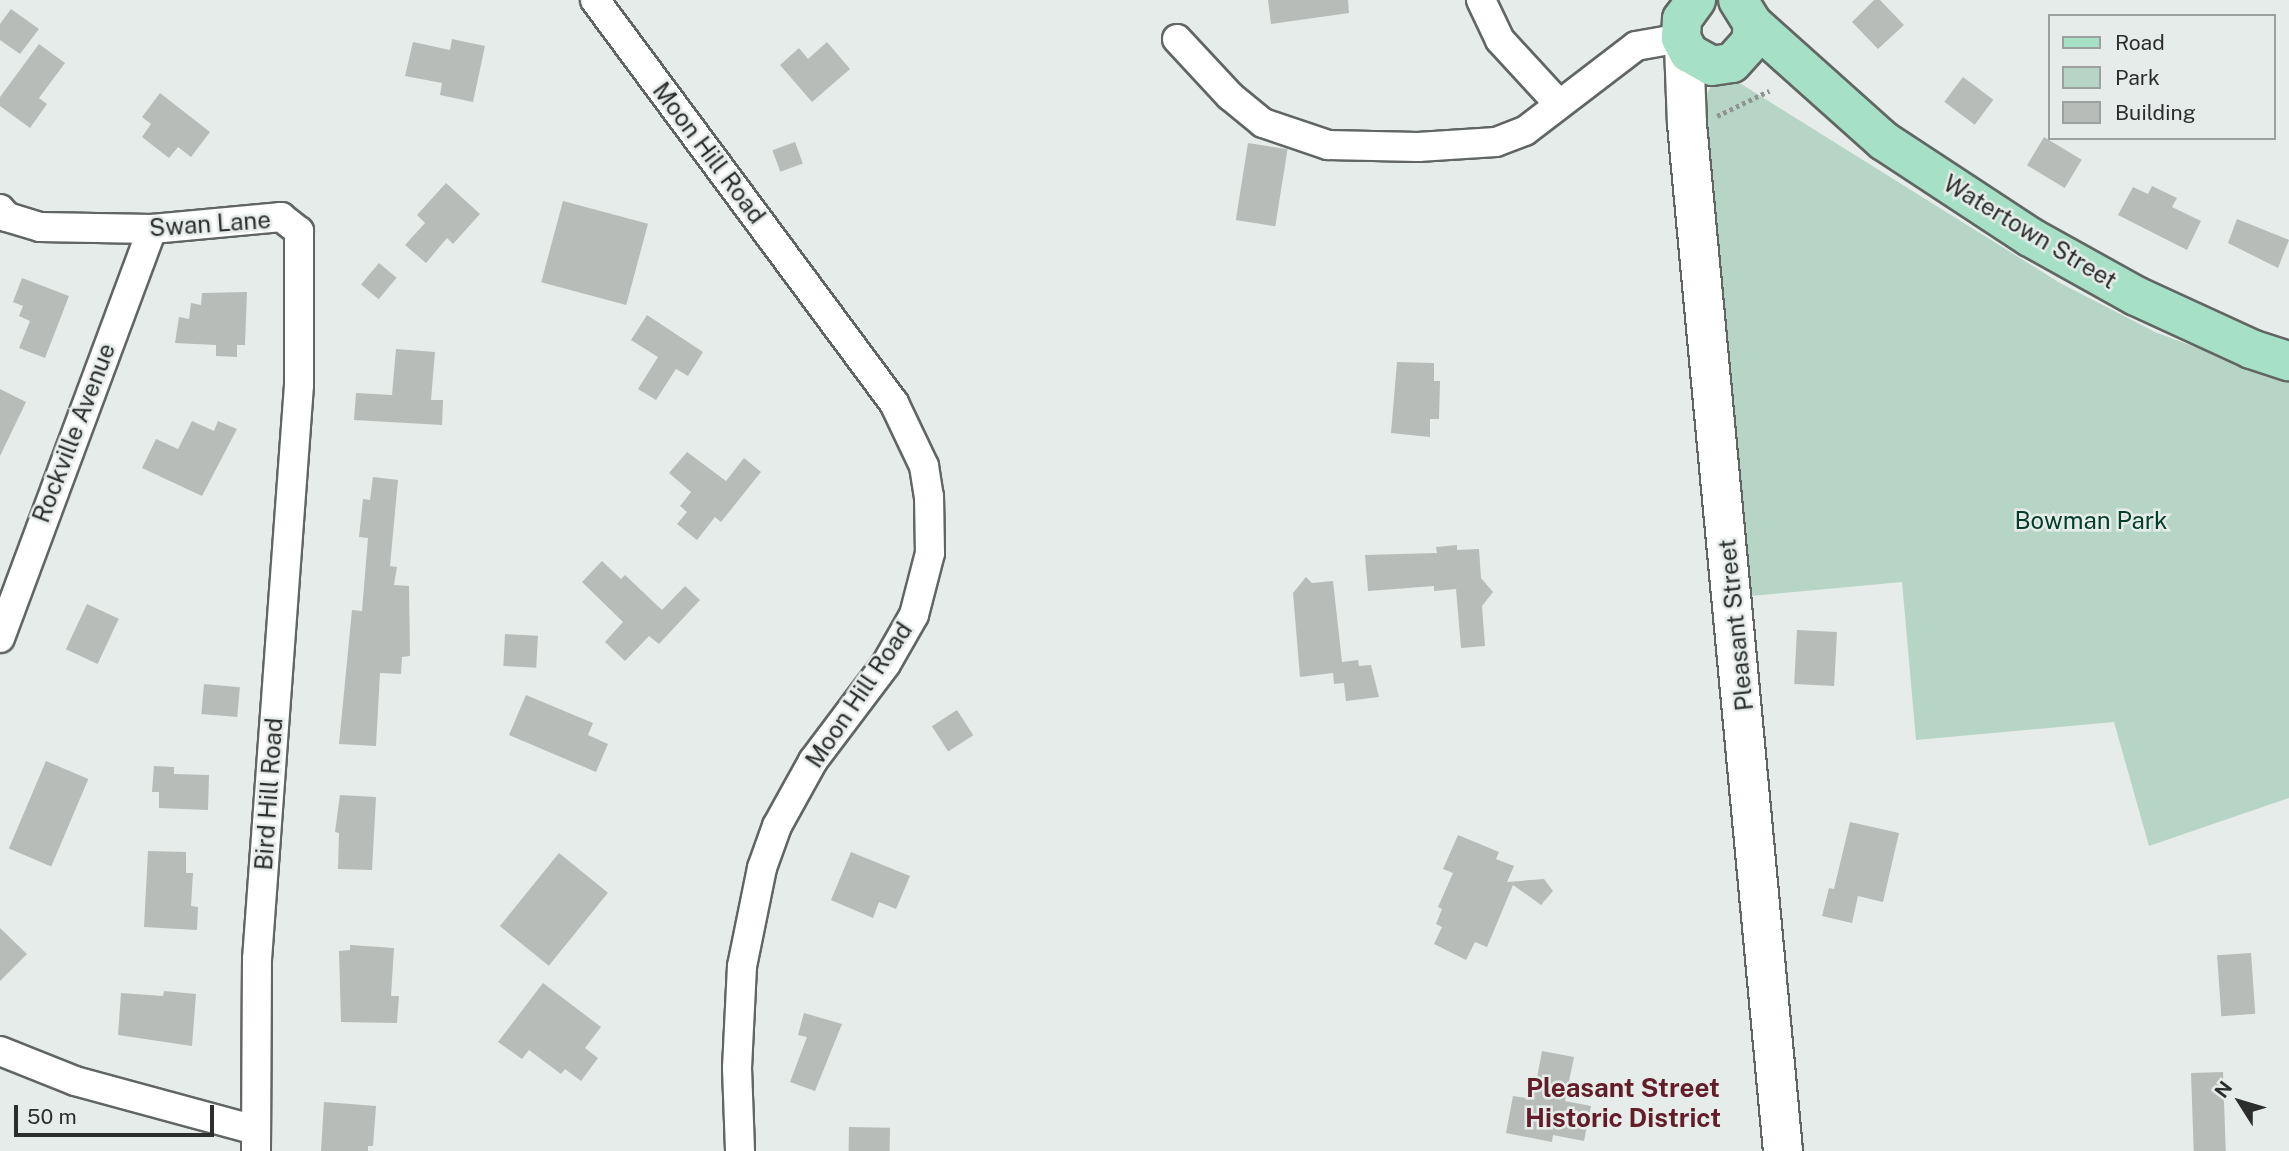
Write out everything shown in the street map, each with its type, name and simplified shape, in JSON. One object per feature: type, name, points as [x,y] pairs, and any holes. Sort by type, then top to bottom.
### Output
[{"type":"main road","points":[[1689,26],[1722,66],[1744,27]]},
{"type":"main road","name":"Watertown Street","points":[[1744,27],[1782,78],[2030,237],[2136,296],[2250,349],[2289,361]]},
{"type":"street","name":"Moon Hill Road","points":[[595,0],[894,403],[924,466],[929,496],[930,553],[914,615],[886,664],[813,761],[777,827],[762,868],[742,966],[737,1068],[740,1151]]},
{"type":"street","points":[[1481,0],[1500,40],[1557,102]]},
{"type":"street","points":[[1177,39],[1230,96],[1263,123],[1328,145],[1418,147],[1496,142],[1525,131],[1557,102],[1636,46],[1689,26]]},
{"type":"street","name":"Pleasant Street","points":[[1689,26],[1700,109],[1783,1151]]},
{"type":"street","name":"Swan Lane","points":[[0,209],[7,217],[40,227],[152,229],[281,218],[299,231],[297,438]]},
{"type":"street","name":"Rockville Avenue","points":[[0,638],[152,229]]},
{"type":"street","name":"Bird Hill Road","points":[[255,1141],[257,959],[297,438]]},
{"type":"street","points":[[0,1051],[75,1081],[255,1141]]},
{"type":"path","points":[[1700,109],[1782,78]]},
{"type":"green space","name":"Bowman Park","points":[[1730,77],[2060,283],[2155,332],[2289,382],[2289,798],[2149,846],[2114,722],[1916,740],[1902,582],[1751,596],[1705,98],[1713,82]]},
{"type":"building","points":[[1268,0],[1348,0],[1349,13],[1271,24]]},
{"type":"building","points":[[1874,0],[1880,0],[1904,25],[1878,49],[1852,22]]},
{"type":"building","points":[[11,9],[39,29],[20,54],[0,40],[0,24]]},
{"type":"building","points":[[452,39],[485,46],[473,102],[440,95],[442,83],[405,76],[413,42],[450,50]]},
{"type":"building","points":[[827,42],[850,69],[812,102],[780,65],[799,48],[808,59]]},
{"type":"building","points":[[39,44],[65,63],[39,98],[47,104],[30,128],[0,106],[0,97]]},
{"type":"building","points":[[1963,77],[1993,100],[1975,125],[1944,102]]},
{"type":"building","points":[[160,93],[210,132],[191,157],[178,147],[169,158],[142,137],[151,124],[142,117]]},
{"type":"building","points":[[2044,137],[2082,160],[2065,188],[2027,165]]},
{"type":"building","points":[[795,142],[803,164],[780,172],[772,150]]},
{"type":"building","points":[[1248,143],[1288,149],[1275,226],[1236,220]]},
{"type":"building","points":[[446,183],[480,214],[453,244],[447,238],[426,263],[405,245],[425,223],[417,215]]},
{"type":"building","points":[[2152,186],[2177,198],[2172,207],[2201,221],[2187,250],[2118,215],[2133,187],[2148,194]]},
{"type":"building","points":[[563,201],[648,224],[626,305],[541,282]]},
{"type":"building","points":[[2237,219],[2289,240],[2278,268],[2228,243]]},
{"type":"building","points":[[379,263],[397,278],[379,299],[361,284]]},
{"type":"building","points":[[22,278],[69,296],[45,358],[19,348],[30,321],[19,316],[23,306],[13,302]]},
{"type":"building","points":[[247,292],[245,345],[237,345],[237,357],[216,356],[216,345],[175,343],[179,317],[189,319],[191,303],[201,305],[202,293]]},
{"type":"building","points":[[647,315],[703,352],[688,376],[676,369],[656,400],[638,389],[658,357],[631,340]]},
{"type":"building","points":[[396,349],[435,352],[431,400],[443,400],[442,425],[354,420],[356,393],[392,395]]},
{"type":"building","points":[[1397,362],[1434,363],[1434,381],[1440,381],[1439,419],[1430,419],[1430,437],[1391,433]]},
{"type":"building","points":[[0,389],[26,402],[0,456]]},
{"type":"building","points":[[192,421],[214,431],[218,421],[237,429],[202,496],[142,468],[156,439],[178,449]]},
{"type":"building","points":[[687,452],[726,481],[744,458],[761,472],[721,522],[715,517],[697,540],[677,524],[687,512],[680,506],[691,492],[669,473]]},
{"type":"building","points":[[373,477],[398,480],[390,566],[397,567],[394,585],[409,586],[410,656],[402,657],[401,674],[380,673],[376,746],[339,744],[352,610],[362,611],[368,538],[359,537],[363,499],[370,500]]},
{"type":"building","points":[[1457,545],[1457,550],[1479,549],[1481,578],[1493,592],[1482,606],[1485,646],[1461,648],[1456,589],[1434,591],[1434,586],[1368,591],[1365,555],[1437,553],[1436,547]]},
{"type":"building","points":[[602,561],[621,579],[625,575],[662,610],[685,586],[700,600],[659,644],[649,636],[625,661],[605,642],[623,622],[582,582]]},
{"type":"building","points":[[1306,577],[1312,583],[1333,581],[1342,662],[1358,660],[1359,666],[1371,665],[1379,697],[1346,701],[1344,683],[1334,684],[1333,673],[1300,677],[1293,593]]},
{"type":"building","points":[[87,604],[119,619],[98,664],[66,649]]},
{"type":"building","points":[[1797,630],[1837,632],[1834,686],[1794,684]]},
{"type":"building","points":[[505,634],[538,636],[536,668],[503,666]]},
{"type":"building","points":[[204,684],[240,687],[237,717],[201,714]]},
{"type":"building","points":[[526,695],[593,723],[588,735],[608,744],[596,772],[509,735]]},
{"type":"building","points":[[957,710],[973,735],[948,751],[932,726]]},
{"type":"building","points":[[46,761],[88,779],[51,866],[9,848]]},
{"type":"building","points":[[154,766],[174,767],[174,774],[209,775],[208,810],[159,808],[159,792],[152,792]]},
{"type":"building","points":[[340,795],[376,797],[372,870],[338,869],[339,833],[335,832]]},
{"type":"building","points":[[1850,822],[1899,833],[1883,902],[1858,896],[1852,923],[1822,916],[1829,888],[1834,889]]},
{"type":"building","points":[[1458,835],[1499,852],[1496,859],[1514,866],[1507,882],[1544,879],[1553,891],[1541,905],[1513,885],[1487,947],[1475,942],[1466,960],[1434,944],[1442,927],[1436,924],[1442,909],[1438,907],[1453,873],[1443,869]]},
{"type":"building","points":[[148,851],[186,852],[186,873],[193,873],[191,906],[198,907],[197,930],[144,927]]},
{"type":"building","points":[[851,852],[910,876],[896,909],[879,902],[873,918],[831,900]]},
{"type":"building","points":[[559,853],[608,893],[549,966],[500,926]]},
{"type":"building","points":[[0,928],[27,954],[0,981]]},
{"type":"building","points":[[350,945],[394,948],[391,996],[399,996],[397,1023],[341,1022],[339,951],[350,950]]},
{"type":"building","points":[[2251,953],[2255,1014],[2221,1016],[2217,955]]},
{"type":"building","points":[[543,983],[601,1027],[585,1048],[598,1058],[581,1081],[565,1069],[561,1074],[529,1050],[522,1059],[498,1042]]},
{"type":"building","points":[[164,991],[196,994],[192,1046],[118,1035],[121,993],[163,996]]},
{"type":"building","points":[[804,1013],[842,1024],[815,1091],[790,1082],[807,1037],[798,1035]]},
{"type":"building","points":[[1542,1051],[1574,1057],[1565,1101],[1591,1106],[1584,1141],[1553,1135],[1552,1142],[1506,1133],[1513,1096],[1533,1099]]},
{"type":"building","points":[[2223,1072],[2226,1151],[2194,1151],[2191,1073]]},
{"type":"building","points":[[324,1102],[376,1106],[373,1146],[368,1146],[368,1151],[321,1151]]},
{"type":"building","points":[[849,1127],[890,1128],[890,1151],[849,1151]]},
{"type":"district","name":"Pleasant Street Historic District","points":[[1623,1103]]}]
